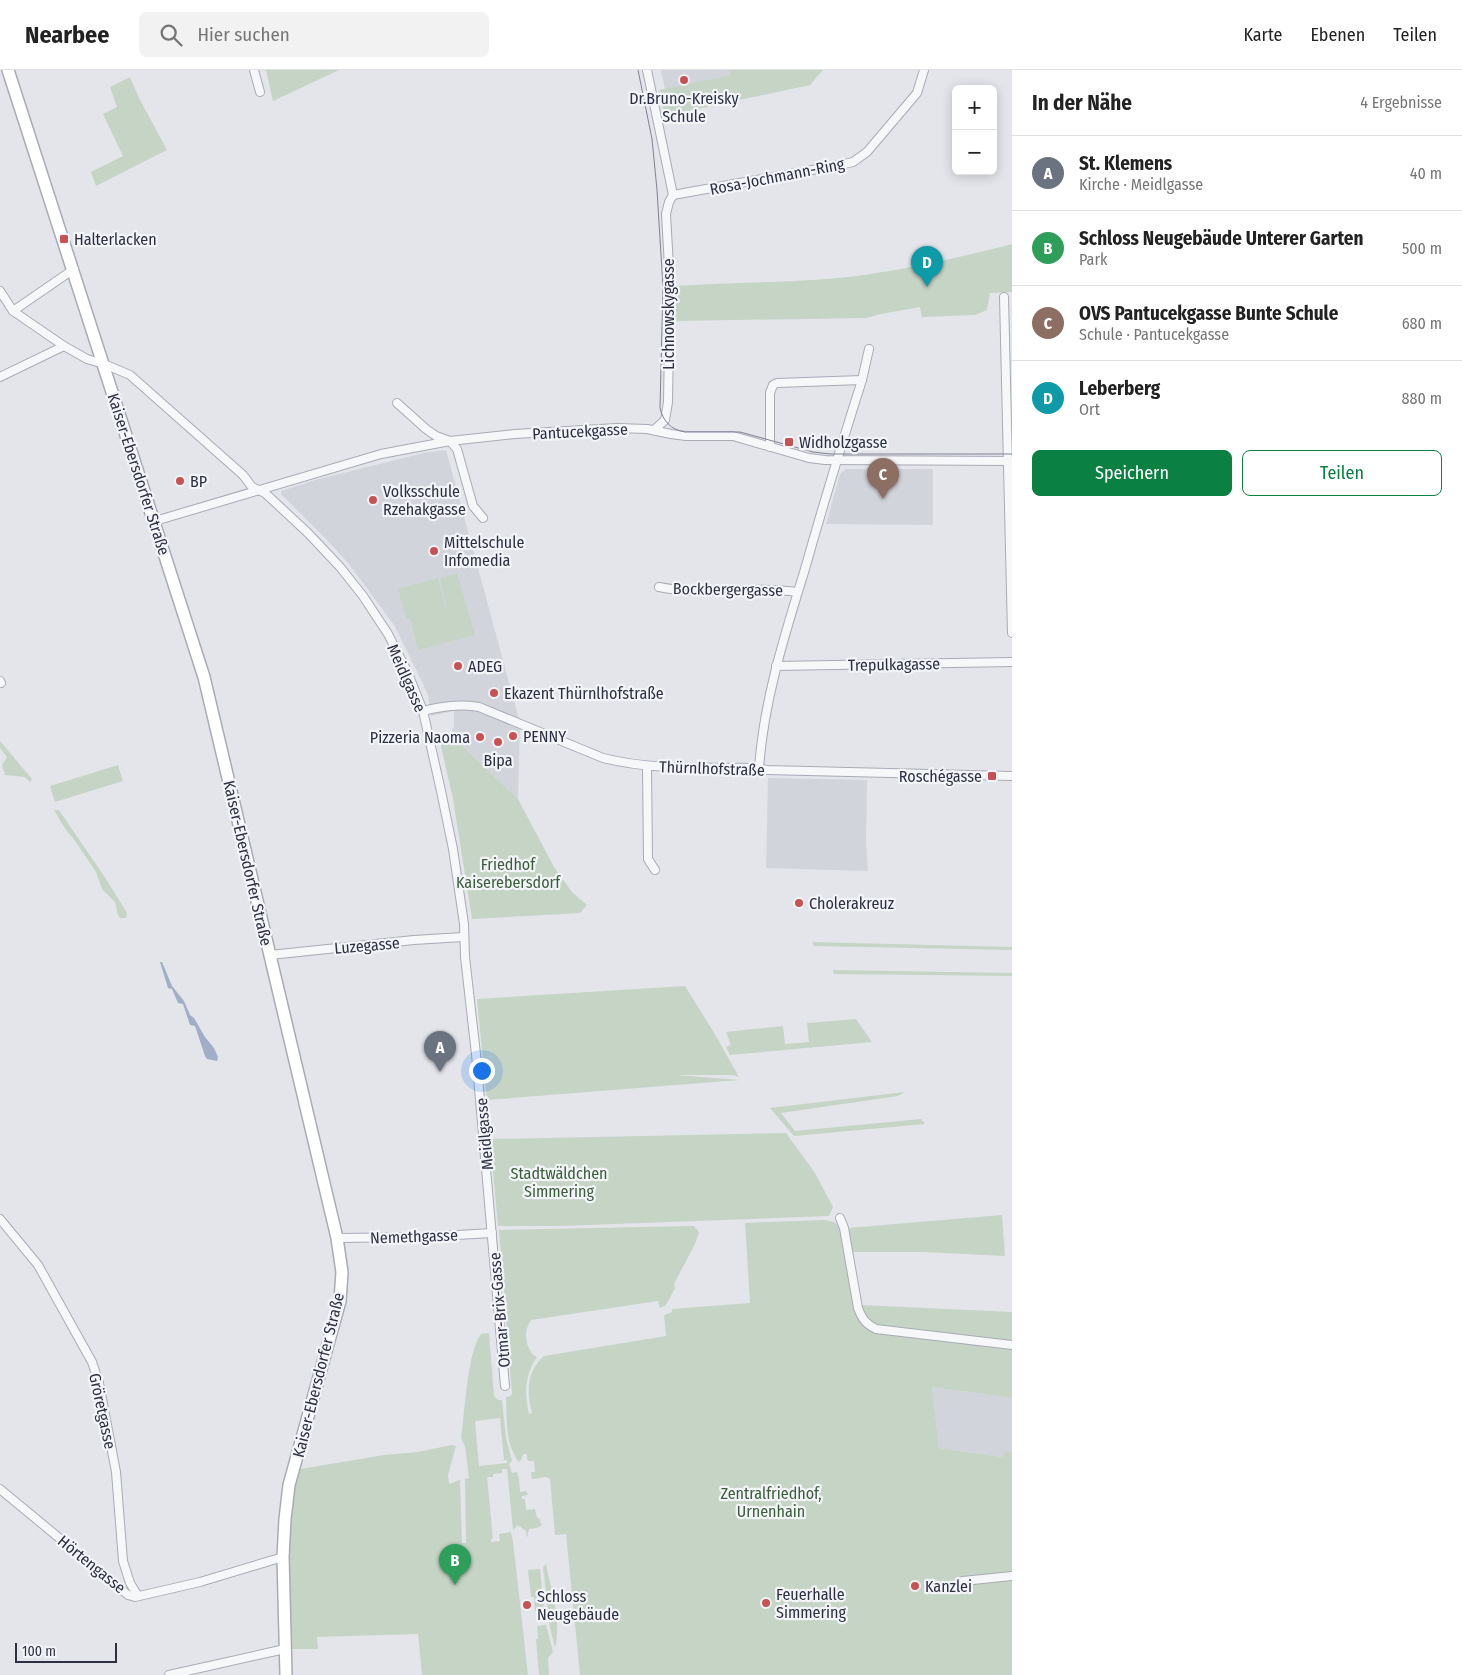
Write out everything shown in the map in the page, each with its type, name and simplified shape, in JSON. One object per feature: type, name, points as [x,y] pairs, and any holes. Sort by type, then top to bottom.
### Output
[{"type":"main road","name":"Kaiser-Ebersdorfer Straße","points":[[8,70],[74,269],[204,677],[337,1238],[342,1272],[340,1302],[289,1485],[283,1557],[286,1675]]},
{"type":"street","points":[[254,70],[260,92]]},
{"type":"street","points":[[647,70],[673,195]]},
{"type":"street","name":"Rosa-Jochmann-Ring","points":[[673,195],[853,162],[866,152],[917,93],[924,70]]},
{"type":"street","name":"Lichnowskygasse","points":[[654,430],[665,420],[668,402],[670,284],[666,214],[673,195]]},
{"type":"street","points":[[0,291],[12,311],[74,269]]},
{"type":"street","points":[[1004,297],[1010,461],[1012,633]]},
{"type":"street","name":"Meidlgasse","points":[[12,311],[87,359],[130,375],[236,469],[258,491],[265,493],[308,533],[340,567],[363,596],[388,634],[407,671],[423,711],[453,849],[464,924],[492,1233]]},
{"type":"street","points":[[0,377],[64,346]]},
{"type":"street","points":[[759,768],[767,703],[776,666],[796,592],[862,380],[869,349]]},
{"type":"street","points":[[770,447],[770,393],[772,386],[777,383],[862,380]]},
{"type":"street","points":[[397,403],[426,429],[450,442],[457,449],[473,506],[483,518]]},
{"type":"street","name":"Pantucekgasse","points":[[155,520],[258,491],[339,465],[414,447],[592,429],[654,430],[679,435],[733,436],[816,460],[1010,461]]},
{"type":"street","name":"Bockbergergasse","points":[[659,587],[677,590],[777,589],[796,592]]},
{"type":"street","name":"Trepulkagasse","points":[[776,666],[1012,662]]},
{"type":"street","name":"Thürnlhofstraße","points":[[423,711],[462,704],[480,707],[604,758],[647,766],[1012,776]]},
{"type":"street","points":[[647,766],[648,859],[655,870]]},
{"type":"street","name":"Luzegasse","points":[[270,955],[414,940],[464,938]]},
{"type":"street","points":[[840,1218],[844,1228],[858,1308],[862,1318],[868,1325],[876,1329],[1012,1345]]},
{"type":"street","name":"Gröretgasse","points":[[0,1219],[38,1264],[92,1362],[99,1383],[116,1472],[124,1561],[130,1583],[138,1596]]},
{"type":"street","name":"Nemethgasse","points":[[337,1238],[422,1237],[492,1233]]},
{"type":"street","name":"Otmar-Brix-Gasse","points":[[492,1233],[506,1386]]},
{"type":"street","name":"Hörtengasse","points":[[0,1488],[128,1594],[138,1596],[200,1582],[283,1557]]},
{"type":"street","points":[[963,1581],[1012,1576]]},
{"type":"street","points":[[169,1675],[285,1650]]},
{"type":"shaded area","name":"Dr.Bruno-Kreisky Schule","points":[[661,70],[731,70],[732,75],[665,89]]},
{"type":"shaded area","points":[[446,450],[520,723],[518,799],[455,739],[452,729],[454,728],[454,711],[431,716],[428,695],[394,625],[349,564],[281,494],[281,491],[315,480],[423,453]]},
{"type":"shaded area","points":[[846,469],[933,469],[933,525],[826,524],[840,474]]},
{"type":"shaded area","points":[[768,778],[867,780],[866,841],[868,871],[766,868]]},
{"type":"shaded area","points":[[932,1387],[1012,1398],[1012,1452],[1005,1452],[1002,1457],[939,1448]]},
{"type":"green space","points":[[266,70],[339,70],[273,101]]},
{"type":"green space","points":[[731,70],[823,70],[810,85],[665,116],[659,90],[731,75]]},
{"type":"green space","points":[[130,77],[167,150],[96,186],[91,172],[123,156],[103,114],[117,107],[110,87]]},
{"type":"green space","points":[[1012,244],[1012,292],[990,293],[987,310],[975,315],[922,317],[920,307],[866,318],[675,321],[675,286],[846,277],[924,265]]},
{"type":"green space","points":[[457,573],[475,635],[418,650],[410,618],[406,618],[398,589],[438,578],[446,608],[420,615],[447,608],[440,578]]},
{"type":"green space","name":"Friedhof Kaiserebersdorf","points":[[455,739],[518,799],[554,867],[572,892],[587,905],[580,913],[472,919],[453,799],[440,742]]},
{"type":"green space","points":[[0,741],[32,779],[30,782],[25,777],[5,775],[2,765],[7,757],[0,748]]},
{"type":"green space","points":[[118,765],[123,781],[55,802],[50,786]]},
{"type":"green space","points":[[54,810],[59,810],[106,879],[127,913],[126,918],[120,918],[118,915],[115,902],[102,889],[96,872]]},
{"type":"green space","points":[[812,942],[1012,947],[1012,950],[814,946]]},
{"type":"green space","points":[[833,970],[1012,973],[1012,976],[834,974]]},
{"type":"green space","points":[[685,986],[739,1077],[733,1075],[676,1075],[740,1080],[487,1100],[477,999]]},
{"type":"green space","points":[[856,1019],[872,1042],[730,1055],[726,1047],[731,1045],[726,1032],[783,1026],[785,1044],[809,1042],[807,1023]]},
{"type":"green space","points":[[905,1092],[898,1096],[781,1113],[795,1131],[921,1119],[925,1124],[794,1136],[770,1108]]},
{"type":"green space","name":"Stadtwäldchen Simmering","points":[[786,1133],[815,1173],[833,1207],[829,1216],[561,1226],[498,1226],[490,1139]]},
{"type":"green space","points":[[1002,1215],[1005,1256],[923,1252],[851,1252],[848,1228]]},
{"type":"green space","name":"Zentralfriedhof, Urnenhain","points":[[824,1220],[834,1222],[840,1227],[856,1312],[867,1328],[1012,1347],[1012,1398],[932,1387],[939,1448],[1002,1457],[1005,1452],[1012,1452],[1012,1675],[580,1675],[566,1534],[555,1535],[550,1479],[546,1477],[532,1479],[531,1472],[535,1472],[534,1461],[529,1461],[527,1454],[523,1454],[519,1462],[514,1455],[509,1440],[506,1397],[512,1394],[499,1230],[694,1226],[699,1232],[666,1305],[660,1308],[658,1301],[531,1320],[528,1324],[526,1338],[530,1351],[537,1357],[530,1370],[527,1384],[526,1398],[529,1414],[532,1413],[529,1382],[534,1368],[544,1356],[666,1336],[664,1315],[672,1312],[672,1309],[750,1303],[745,1223]]},
{"type":"green space","points":[[860,1305],[1012,1312],[1012,1343],[873,1326],[864,1316]]},
{"type":"green space","points":[[489,1333],[494,1396],[498,1400],[502,1400],[506,1438],[512,1461],[509,1464],[512,1473],[517,1472],[520,1492],[526,1491],[528,1495],[522,1496],[522,1499],[525,1499],[526,1510],[535,1509],[537,1518],[539,1518],[542,1525],[529,1529],[527,1538],[526,1531],[518,1525],[513,1530],[507,1469],[502,1469],[502,1473],[493,1474],[493,1477],[487,1477],[493,1539],[491,1539],[491,1542],[500,1541],[499,1534],[511,1532],[513,1541],[528,1675],[422,1675],[418,1634],[317,1637],[318,1649],[285,1649],[283,1557],[294,1470],[384,1455],[456,1446],[448,1475],[449,1484],[460,1480],[462,1543],[466,1543],[465,1479],[469,1478],[465,1446],[461,1438],[467,1384],[476,1343],[481,1334]],"holes":[[[500,1418],[504,1460],[507,1460],[507,1463],[479,1466],[475,1421]]]},
{"type":"green space","points":[[546,1564],[557,1616],[555,1648],[550,1628],[543,1567]]},
{"type":"green space","points":[[540,1569],[544,1610],[535,1611],[534,1597],[531,1597],[528,1570]]},
{"type":"green space","points":[[546,1625],[553,1652],[548,1658],[549,1675],[539,1675],[536,1639],[538,1639],[537,1626]]},
{"type":"water","points":[[160,962],[162,962],[172,986],[184,1001],[190,1015],[214,1048],[218,1057],[217,1061],[207,1059],[205,1056],[195,1026],[190,1025],[183,1004],[178,1003],[172,989],[168,988]]},
{"type":"tram line","points":[[638,70],[652,139],[657,190],[663,287],[660,408],[668,424],[685,432],[740,432],[813,452],[830,454],[1012,454]]},
{"type":"place","name":"Dr.Bruno-Kreisky Schule","points":[[684,80]]},
{"type":"place","name":"Halterlacken","points":[[64,239]]},
{"type":"place","name":"Leberberg","points":[[927,287]]},
{"type":"place","name":"Widholzgasse","points":[[789,442]]},
{"type":"place","name":"BP","points":[[180,481]]},
{"type":"place","name":"OVS Pantucekgasse Bunte Schule","points":[[883,499]]},
{"type":"place","name":"Volksschule Rzehakgasse","points":[[373,500]]},
{"type":"place","name":"Mittelschule Infomedia","points":[[434,551]]},
{"type":"place","name":"ADEG","points":[[458,666]]},
{"type":"place","name":"Ekazent Thürnlhofstraße","points":[[494,693]]},
{"type":"place","name":"PENNY","points":[[513,736]]},
{"type":"place","name":"Pizzeria Naoma","points":[[480,737]]},
{"type":"place","name":"Bipa","points":[[498,742]]},
{"type":"place","name":"Roschégasse","points":[[992,776]]},
{"type":"place","name":"Cholerakreuz","points":[[799,903]]},
{"type":"place","name":"St. Klemens","points":[[440,1072]]},
{"type":"place","name":"Schloss Neugebäude Unterer Garten","points":[[455,1585]]},
{"type":"place","name":"Kanzlei","points":[[915,1586]]},
{"type":"place","name":"Feuerhalle Simmering","points":[[766,1603]]},
{"type":"place","name":"Schloss Neugebäude","points":[[527,1605]]}]
